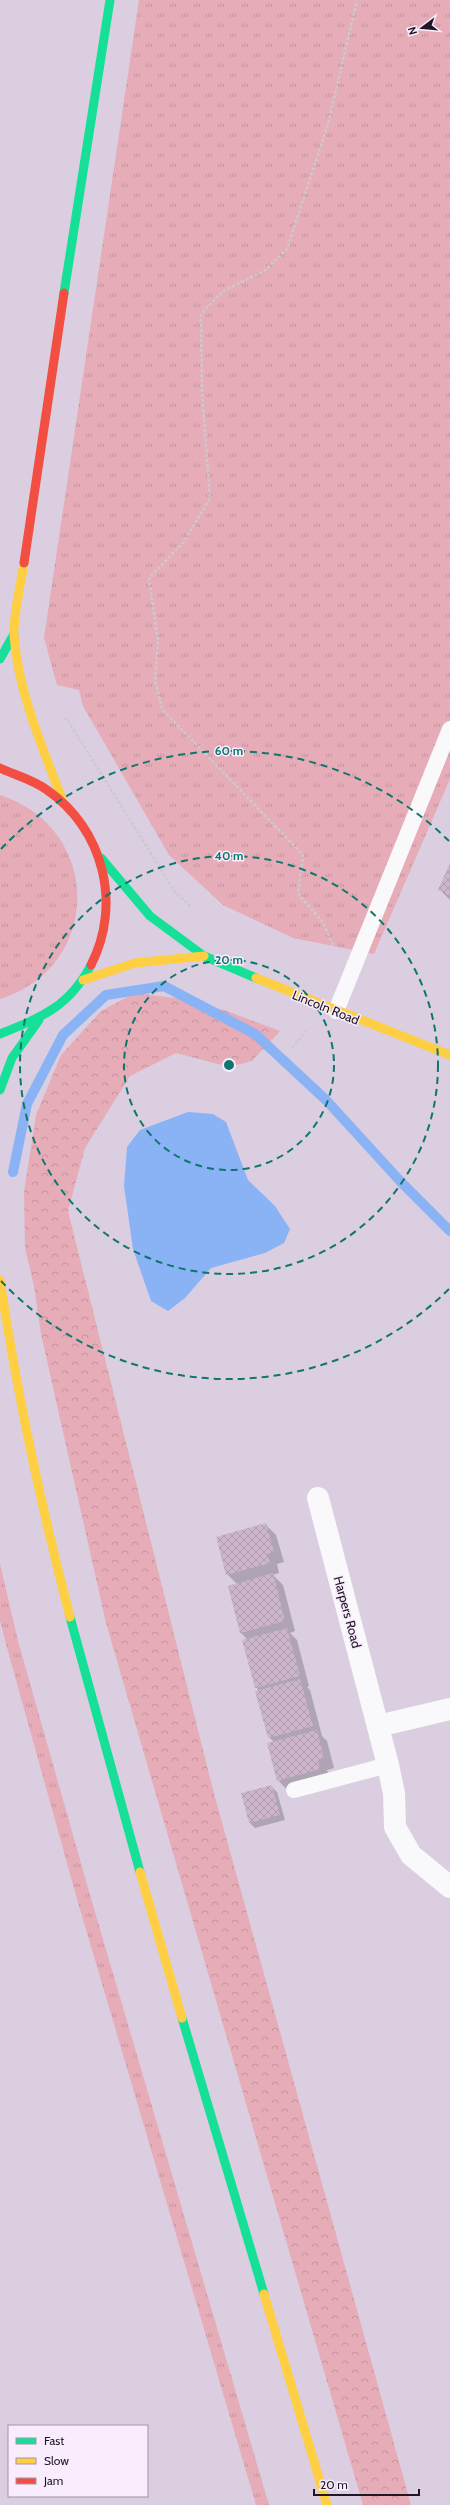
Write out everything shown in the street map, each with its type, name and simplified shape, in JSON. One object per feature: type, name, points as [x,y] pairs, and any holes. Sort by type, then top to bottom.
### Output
[{"type":"main road","points":[[62,800],[33,722],[22,683],[14,634],[55,348],[110,0]]},
{"type":"main road","points":[[0,658],[14,634]]},
{"type":"main road","points":[[0,768],[31,779],[62,800],[72,809],[89,832],[101,858],[108,900],[105,928],[97,956],[83,980],[59,1006],[40,1019],[18,1029],[0,1034]]},
{"type":"main road","name":"Lincoln Road","points":[[101,858],[150,916],[204,956],[336,1011],[450,1055]]},
{"type":"main road","name":"Lincoln Road","points":[[83,980],[135,963],[204,956]]},
{"type":"main road","points":[[0,1090],[12,1058],[40,1019]]},
{"type":"main road","points":[[0,1280],[9,1352],[27,1441],[72,1628],[141,1879],[328,2505]]},
{"type":"street","name":"Harpers Road","points":[[318,1498],[388,1765],[394,1793],[395,1827],[411,1855],[450,1888]]},
{"type":"street","points":[[378,1726],[450,1708]]},
{"type":"lane","points":[[336,1011],[450,729]]},
{"type":"lane","points":[[294,1790],[388,1765]]},
{"type":"path","points":[[336,951],[322,921],[298,894],[303,855],[162,709],[154,680],[158,640],[150,578],[184,542],[210,498],[202,392],[201,314],[223,291],[264,272],[287,249],[328,124],[357,0]]},
{"type":"path","points":[[33,722],[67,719],[175,892],[192,908]]},
{"type":"green space","points":[[139,0],[450,0],[450,779],[374,954],[293,938],[223,905],[169,855],[83,706],[79,690],[57,685],[44,638]]},
{"type":"green space","points":[[0,795],[34,812],[58,836],[72,866],[77,897],[72,929],[58,958],[34,982],[0,999]]},
{"type":"green space","points":[[135,993],[182,999],[224,1010],[280,1031],[252,1061],[229,1067],[176,1053],[130,1076],[85,1148],[68,1211],[213,1790],[411,2505],[363,2505],[106,1623],[41,1334],[34,1286],[25,1248],[24,1192],[36,1115],[61,1055],[101,1011]]},
{"type":"green space","points":[[0,1564],[18,1641],[90,1895],[269,2505],[256,2505],[77,1899],[0,1620]]},
{"type":"water","points":[[188,1112],[213,1114],[226,1122],[248,1180],[275,1206],[290,1229],[284,1243],[265,1253],[211,1268],[185,1298],[168,1311],[151,1301],[133,1249],[124,1186],[127,1147],[140,1130]]},
{"type":"building","points":[[450,863],[450,896],[438,890]]},
{"type":"building","points":[[266,1523],[274,1552],[267,1554],[270,1563],[226,1575],[216,1537]]},
{"type":"building","points":[[273,1573],[285,1621],[240,1633],[228,1586]]},
{"type":"building","points":[[287,1628],[300,1676],[255,1688],[242,1640]]},
{"type":"building","points":[[300,1679],[313,1726],[268,1738],[255,1691]]},
{"type":"building","points":[[317,1730],[324,1758],[318,1760],[320,1769],[277,1781],[267,1743]]},
{"type":"building","points":[[272,1785],[280,1815],[249,1823],[241,1793]]},
{"type":"waterway","points":[[13,1172],[27,1104],[63,1035],[106,995],[164,986],[255,1034],[326,1100],[401,1182],[450,1231]]},
{"type":"traffic: fast","points":[[64,293],[110,0]]},
{"type":"traffic: fast","points":[[0,659],[14,634]]},
{"type":"traffic: fast","points":[[101,858],[150,916],[204,956],[256,978]]},
{"type":"traffic: fast","points":[[0,1034],[41,1016],[64,1001],[73,991],[91,965]]},
{"type":"traffic: fast","points":[[0,1090],[12,1058],[39,1020]]},
{"type":"traffic: fast","points":[[70,1617],[140,1872]]},
{"type":"traffic: fast","points":[[182,2018],[264,2294]]},
{"type":"traffic: slow","points":[[24,563],[14,627],[16,656],[20,677],[32,718],[62,799]]},
{"type":"traffic: slow","points":[[83,980],[135,963],[204,956]]},
{"type":"traffic: slow","points":[[256,978],[450,1055]]},
{"type":"traffic: slow","points":[[0,1280],[30,1450],[70,1617]]},
{"type":"traffic: slow","points":[[140,1872],[182,2018]]},
{"type":"traffic: slow","points":[[264,2294],[327,2505]]},
{"type":"traffic: jam","points":[[24,563],[64,293]]},
{"type":"traffic: jam","points":[[0,768],[42,786],[67,806],[82,825],[94,847],[102,870],[106,894],[105,918],[100,942],[91,965]]}]
